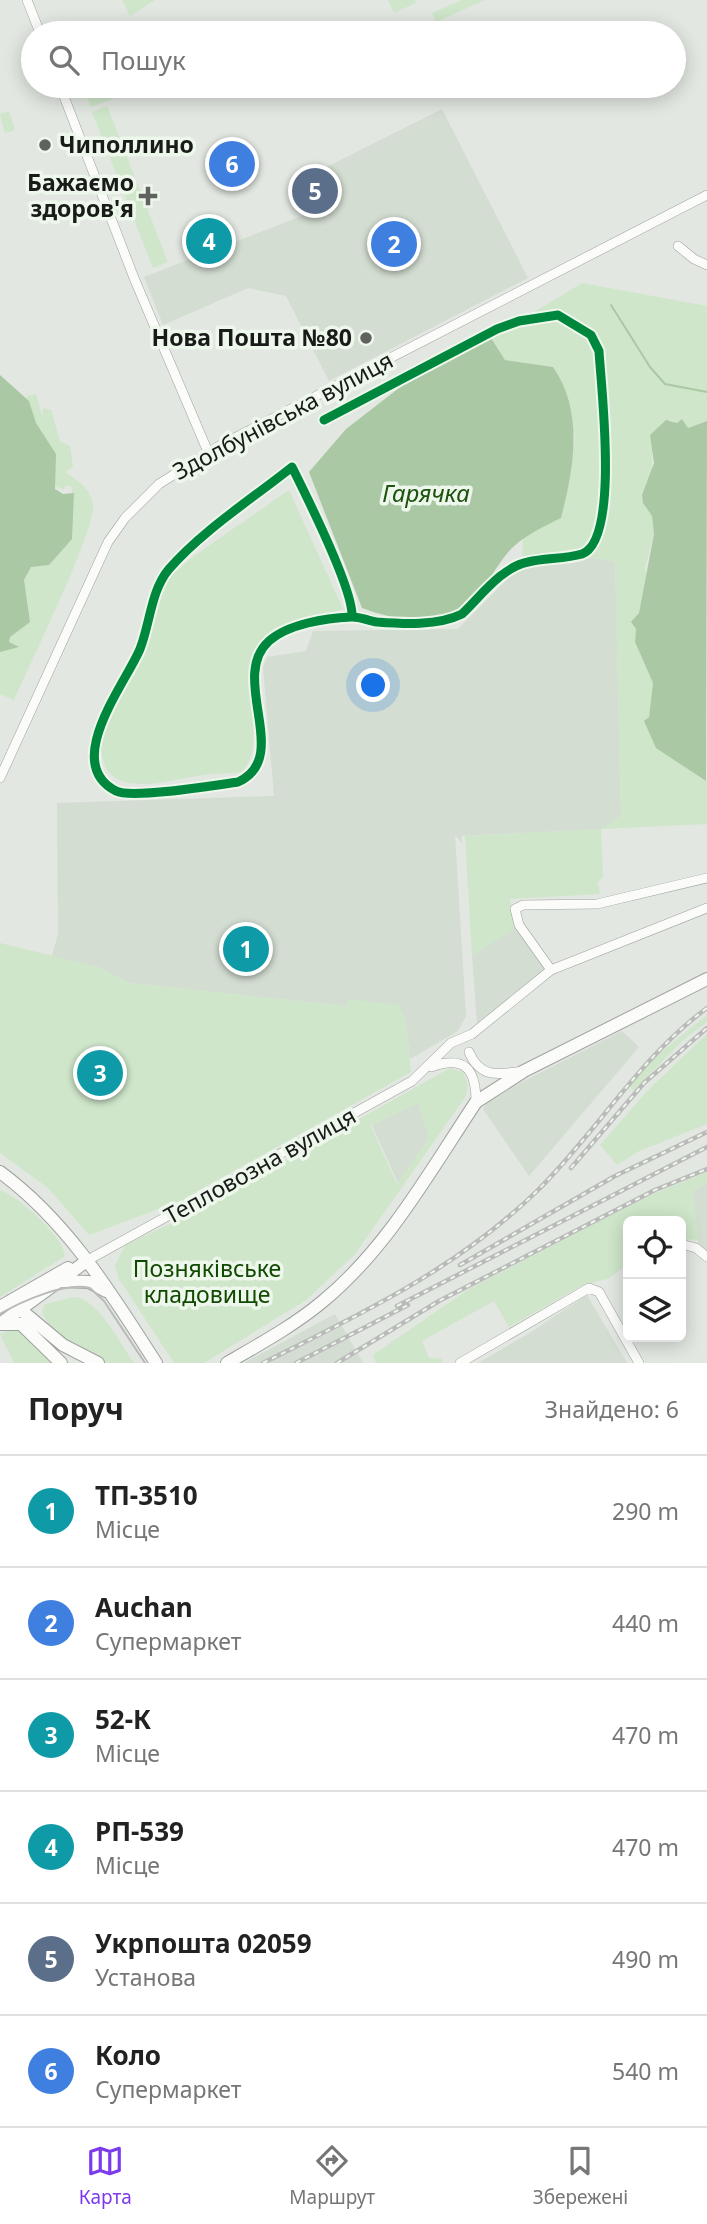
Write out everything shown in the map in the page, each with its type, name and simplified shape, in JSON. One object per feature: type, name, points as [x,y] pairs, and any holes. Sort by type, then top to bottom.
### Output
[{"type":"main road","points":[[227,1363],[302,1317],[356,1270],[403,1213],[476,1102],[524,1071],[707,979]]},
{"type":"main road","points":[[0,1172],[49,1214],[88,1259],[156,1363]]},
{"type":"main road","points":[[0,1324],[88,1259]]},
{"type":"main road","points":[[5,1304],[88,1259]]},
{"type":"main road","points":[[88,1259],[98,1266],[166,1363]]},
{"type":"main road","points":[[60,1281],[89,1282],[112,1296]]},
{"type":"main road","points":[[41,1328],[38,1306],[45,1291]]},
{"type":"main road","points":[[5,1304],[21,1311],[69,1350],[98,1363]]},
{"type":"main road","points":[[0,1324],[21,1324],[61,1363]]},
{"type":"street","points":[[27,0],[35,21]]},
{"type":"street","points":[[65,98],[134,278],[208,452]]},
{"type":"street","name":"Здолбунівська вулиця","points":[[0,778],[108,542],[125,518],[159,484],[208,452],[707,195]]},
{"type":"street","points":[[678,246],[694,259],[707,265]]},
{"type":"street","points":[[324,420],[519,321],[558,315],[591,335],[599,351],[604,505],[598,534],[589,549],[582,554],[511,567],[462,614],[454,618],[425,622],[376,622],[352,616],[300,625],[277,635],[259,652],[253,675],[260,750],[258,767],[251,776],[238,782],[124,794],[107,784],[96,761],[99,728],[139,650],[161,580],[197,544],[292,467],[334,560],[351,603],[352,616]]},
{"type":"street","points":[[551,970],[519,925],[515,909],[523,905],[597,904],[707,878]]},
{"type":"street","name":"Тепловозна вулиця","points":[[88,1259],[356,1113],[429,1067],[451,1045],[472,1034],[551,970],[707,908]]},
{"type":"street","points":[[457,1063],[466,1059],[472,1034]]},
{"type":"street","points":[[476,1102],[474,1079],[469,1070],[448,1057],[451,1045],[461,1041],[478,1068],[487,1074],[524,1071]]},
{"type":"street","name":"Тепловозна вулиця","points":[[429,1067],[457,1063]]},
{"type":"street","points":[[686,1245],[696,1248],[707,1257]]},
{"type":"street","points":[[460,1363],[585,1289],[593,1288],[639,1363]]},
{"type":"shaded area","points":[[442,109],[528,278],[329,381],[286,296],[248,288],[163,325],[144,277],[333,204],[319,171]]},
{"type":"shaded area","points":[[593,558],[615,562],[621,816],[601,829],[462,836],[462,843],[455,835],[466,1016],[458,1031],[410,1059],[405,1018],[347,1000],[347,1006],[129,983],[98,967],[52,956],[58,934],[57,803],[274,796],[263,667],[267,657],[306,651],[313,631],[458,629],[522,564]]},
{"type":"shaded area","points":[[516,927],[546,969],[477,1023],[472,956]]},
{"type":"shaded area","points":[[622,1031],[639,1047],[529,1176],[483,1109],[489,1099]]},
{"type":"shaded area","points":[[418,1103],[429,1138],[398,1183],[372,1125]]},
{"type":"shaded area","points":[[707,1184],[707,1250],[698,1244],[693,1190]]},
{"type":"shaded area","points":[[587,1295],[627,1363],[478,1363],[528,1334]]},
{"type":"shaded area","points":[[335,1314],[363,1363],[244,1363]]},
{"type":"green space","points":[[122,0],[155,0],[130,16]]},
{"type":"green space","points":[[388,0],[415,0],[416,3],[394,13]]},
{"type":"green space","points":[[462,0],[485,0],[438,21],[436,21],[432,13]]},
{"type":"green space","points":[[87,98],[115,98],[91,107]]},
{"type":"green space","points":[[107,106],[168,262],[153,268],[92,112]]},
{"type":"green space","points":[[9,111],[15,130],[5,133],[0,114]]},
{"type":"green space","points":[[582,283],[707,306],[707,421],[688,428],[682,419],[677,423],[671,420],[662,423],[652,454],[652,471],[642,495],[643,503],[652,516],[654,534],[645,568],[647,582],[637,618],[635,642],[653,683],[649,717],[644,721],[664,753],[707,781],[707,824],[601,829],[603,876],[598,883],[600,894],[510,899],[516,927],[472,956],[465,836],[600,829],[621,816],[615,562],[593,558],[522,564],[523,538],[561,517],[575,438],[553,367],[505,360],[491,338]]},
{"type":"green space","points":[[36,394],[42,416],[43,408],[51,410],[60,441],[70,446],[73,467],[65,472],[79,482],[91,497],[92,517],[74,568],[14,700],[0,694],[0,645],[25,563],[32,568],[33,560],[71,530],[72,487],[65,485],[64,490],[51,484],[28,416],[27,396]]},
{"type":"green space","points":[[289,490],[343,609],[275,630],[256,648],[251,665],[253,743],[250,759],[241,772],[151,783],[135,784],[120,780],[109,772],[102,758],[101,736],[143,653],[165,581],[194,556]]},
{"type":"green space","points":[[0,943],[98,967],[129,983],[346,1006],[347,999],[399,1005],[405,1018],[411,1072],[180,1201],[89,1235],[48,1188],[0,1153]]},
{"type":"green space","points":[[707,1015],[707,1022],[683,1040],[634,1091],[629,1086],[654,1058]]},
{"type":"green space","points":[[707,1034],[707,1124],[639,1151],[617,1165],[600,1145],[648,1090]]},
{"type":"green space","name":"Позняківське кладовище","points":[[450,1068],[463,1072],[468,1085],[466,1096],[355,1254],[306,1300],[204,1363],[174,1363],[119,1279],[115,1266],[125,1245],[185,1217]],"holes":[[[418,1103],[429,1138],[397,1184],[369,1122],[372,1125]]]},
{"type":"green space","points":[[707,1172],[707,1184],[693,1190],[698,1240],[686,1239],[686,1216],[623,1216],[623,1268],[609,1278],[581,1286],[509,1327],[494,1301],[422,1341],[429,1358],[442,1359],[442,1363],[376,1363],[373,1355],[469,1289],[646,1197]]},
{"type":"green space","points":[[0,1190],[18,1200],[49,1228],[63,1248],[65,1256],[0,1297]]},
{"type":"green space","points":[[74,1297],[92,1305],[116,1334],[134,1363],[106,1363],[77,1349],[59,1336],[42,1311],[45,1304]]},
{"type":"green space","points":[[17,1327],[59,1363],[14,1363],[0,1334]]},
{"type":"water","name":"Гарячка","points":[[491,338],[505,360],[553,367],[563,384],[573,421],[573,440],[570,480],[561,518],[516,544],[475,597],[450,613],[406,619],[362,608],[309,472],[346,429],[403,385]]},
{"type":"water","points":[[0,375],[29,401],[36,423],[56,454],[55,489],[63,494],[74,493],[72,539],[49,565],[31,567],[24,580],[30,622],[10,637],[9,642],[19,647],[0,652]]},
{"type":"water","points":[[682,419],[688,428],[707,421],[706,781],[656,748],[644,721],[649,717],[653,683],[635,642],[636,629],[631,622],[639,613],[654,534],[652,516],[643,503],[642,495],[654,463],[650,435],[666,420],[677,423]]},
{"type":"waterway","points":[[611,305],[650,367],[665,384],[707,392]]},
{"type":"tram line","points":[[0,1314],[32,1298],[56,1290],[90,1288],[104,1301],[145,1363]]},
{"type":"railway","points":[[263,1363],[407,1288],[475,1243],[507,1218],[559,1168],[660,1049],[707,1008]]},
{"type":"railway","points":[[571,1168],[644,1083],[707,1028]]},
{"type":"railway","points":[[460,1265],[615,1176],[707,1132]]},
{"type":"railway","points":[[397,1306],[707,1147]]},
{"type":"railway","points":[[337,1363],[439,1301],[655,1190],[707,1169]]},
{"type":"railway","points":[[296,1363],[408,1305]]},
{"type":"cycle path","points":[[324,420],[497,329],[519,321],[558,315],[591,335],[599,351],[606,461],[601,521],[594,543],[582,554],[518,565],[492,583],[462,614],[453,618],[409,624],[354,617],[341,618],[308,623],[277,635],[269,641],[258,657],[255,675],[261,736],[260,755],[253,770],[238,782],[175,791],[125,793],[116,791],[101,778],[95,762],[96,743],[102,722],[140,649],[163,577],[197,541],[292,467],[337,565],[352,616]]},
{"type":"place","name":"Чиполлино","points":[[45,145]]},
{"type":"place","name":"Коло","points":[[232,164]]},
{"type":"place","name":"Укрпошта 02059","points":[[315,191]]},
{"type":"place","name":"Бажаємо здоров'я","points":[[148,196]]},
{"type":"place","name":"РП-539","points":[[209,241]]},
{"type":"place","name":"Auchan","points":[[394,244]]},
{"type":"place","name":"Нова Пошта №80","points":[[366,338]]},
{"type":"place","name":"ТП-3510","points":[[246,949]]},
{"type":"place","name":"52-К","points":[[100,1073]]}]
